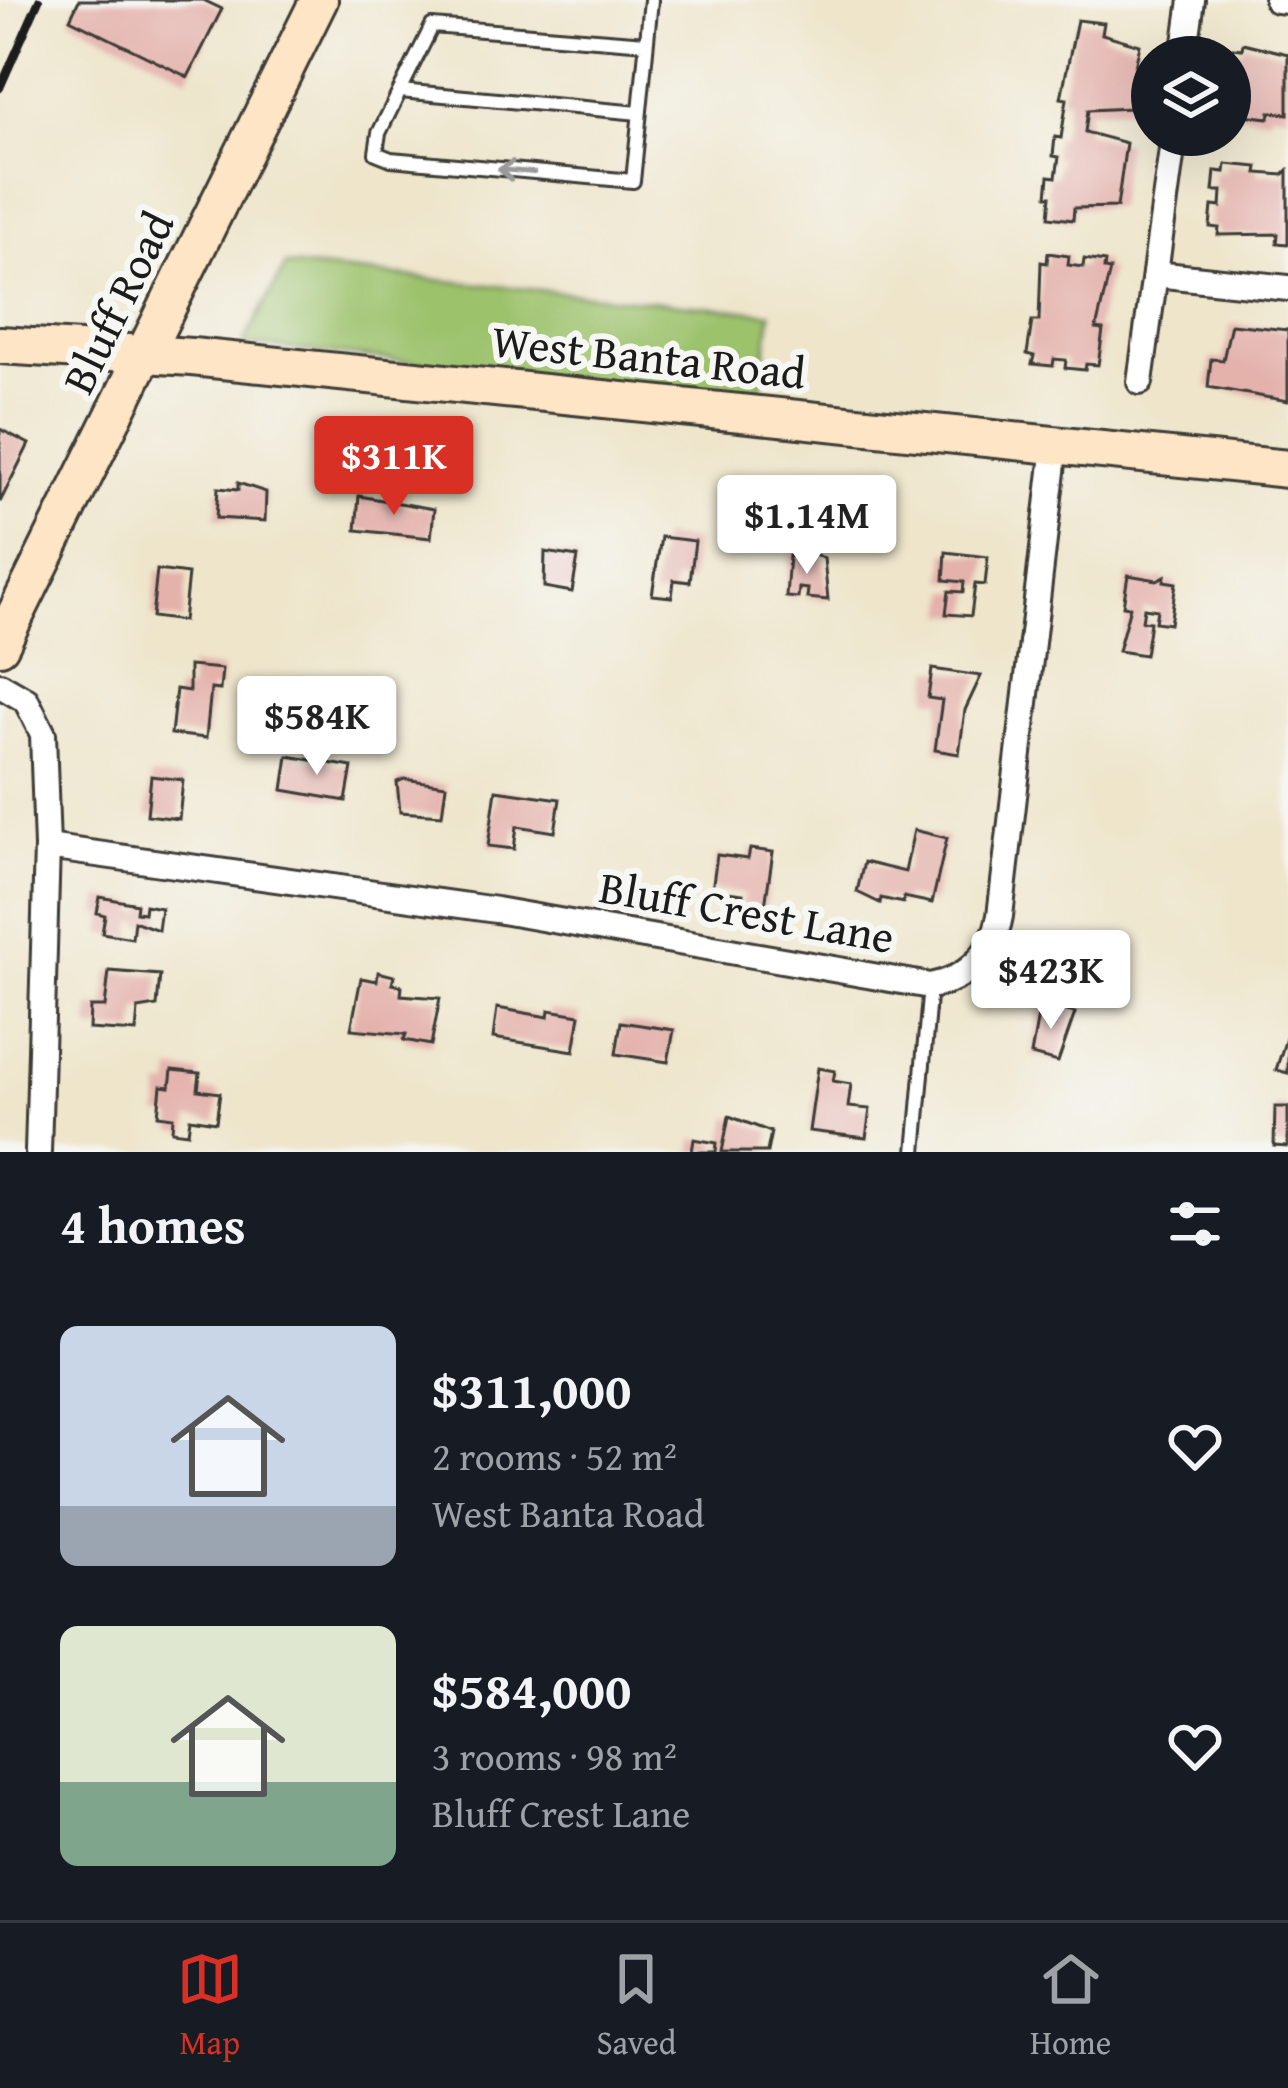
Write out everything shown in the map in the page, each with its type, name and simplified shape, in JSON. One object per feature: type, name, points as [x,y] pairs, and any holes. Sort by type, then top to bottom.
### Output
[{"type":"street","name":"Bluff Road","points":[[0,646],[319,0]]},
{"type":"street","points":[[1187,36],[1192,0]]},
{"type":"street","points":[[1277,0],[1288,1]]},
{"type":"street","points":[[1140,382],[1171,156]]},
{"type":"street","points":[[1155,274],[1288,288]]},
{"type":"street","name":"West Banta Road","points":[[0,345],[1288,469]]},
{"type":"street","name":"Bluff Crest Lane","points":[[47,847],[496,910],[930,986],[972,968],[998,929],[1055,446]]},
{"type":"street","points":[[0,685],[26,700],[40,720],[47,847],[38,1152]]},
{"type":"lane","points":[[646,44],[432,26],[379,133],[376,154],[633,182],[651,0]]},
{"type":"lane","points":[[400,91],[639,113]]},
{"type":"lane","points":[[915,1152],[930,986]]},
{"type":"green space","points":[[286,265],[771,313],[760,400],[243,344]]},
{"type":"building","points":[[79,0],[203,0],[222,9],[188,77],[70,19]]},
{"type":"building","points":[[1077,20],[1104,23],[1102,34],[1131,42],[1131,108],[1088,110],[1085,132],[1126,143],[1117,207],[1074,208],[1073,220],[1049,217],[1049,176],[1056,177],[1055,137],[1061,138],[1067,99],[1061,98]]},
{"type":"building","points":[[1251,45],[1288,54],[1288,114],[1270,112],[1269,118],[1251,116]]},
{"type":"building","points":[[1226,164],[1258,167],[1257,173],[1283,175],[1288,170],[1288,244],[1277,243],[1278,234],[1218,235],[1219,228],[1210,227],[1212,206],[1221,207],[1222,191],[1213,191],[1215,171],[1225,172]]},
{"type":"building","points":[[1048,253],[1069,256],[1068,265],[1083,267],[1084,259],[1105,262],[1104,269],[1110,270],[1096,329],[1103,330],[1098,365],[1086,364],[1085,370],[1065,368],[1066,360],[1054,359],[1053,366],[1032,364],[1034,356],[1027,354],[1032,321],[1039,321],[1041,262],[1047,263]]},
{"type":"building","points":[[1231,324],[1288,330],[1288,401],[1208,387],[1211,359],[1223,360]]},
{"type":"building","points":[[0,429],[29,444],[0,502]]},
{"type":"building","points":[[238,483],[266,492],[265,521],[216,518],[218,488],[238,490]]},
{"type":"building","points":[[359,496],[434,509],[431,538],[356,530]]},
{"type":"building","points":[[661,537],[695,541],[690,582],[674,580],[672,597],[652,595]]},
{"type":"building","points":[[801,551],[824,558],[828,600],[807,598],[808,589],[799,588],[798,598],[786,597],[789,556],[801,557]]},
{"type":"building","points":[[545,552],[578,557],[572,592],[544,587]]},
{"type":"building","points":[[946,552],[988,557],[985,585],[975,584],[971,616],[946,614],[949,591],[963,592],[964,582],[944,580]]},
{"type":"building","points":[[157,570],[188,574],[183,621],[152,617]]},
{"type":"building","points":[[1128,575],[1157,580],[1165,576],[1164,581],[1176,583],[1170,624],[1155,622],[1157,610],[1144,608],[1142,621],[1150,622],[1145,655],[1118,651],[1130,607],[1123,606]]},
{"type":"building","points":[[189,666],[222,669],[220,690],[211,689],[206,738],[171,734],[176,689],[189,691]]},
{"type":"building","points":[[932,669],[981,676],[965,710],[959,754],[935,750],[942,700],[928,698]]},
{"type":"building","points":[[288,756],[352,767],[346,801],[283,790]]},
{"type":"building","points":[[151,776],[183,780],[179,819],[147,815]]},
{"type":"building","points":[[397,782],[446,785],[442,815],[400,812]]},
{"type":"building","points":[[496,790],[560,799],[555,832],[517,826],[514,849],[488,846]]},
{"type":"building","points":[[914,830],[947,838],[932,903],[904,897],[903,903],[881,898],[880,903],[857,892],[864,862],[905,872]]},
{"type":"building","points":[[750,849],[773,852],[764,913],[741,910],[743,894],[712,890],[717,855],[748,859]]},
{"type":"building","points":[[100,897],[137,904],[136,912],[144,913],[145,905],[161,908],[158,930],[134,921],[132,938],[102,933],[105,915],[97,913]]},
{"type":"building","points":[[109,971],[160,975],[157,1006],[138,1009],[136,1032],[89,1029],[90,1007],[105,1007]]},
{"type":"building","points":[[378,972],[394,976],[392,984],[402,986],[401,995],[440,998],[431,1045],[404,1040],[406,1034],[351,1029],[361,978],[377,981]]},
{"type":"building","points":[[1040,1004],[1075,1013],[1058,1062],[1031,1055]]},
{"type":"building","points":[[497,1008],[548,1017],[549,1010],[580,1015],[574,1051],[493,1038]]},
{"type":"building","points":[[621,1022],[674,1030],[668,1062],[616,1054]]},
{"type":"building","points":[[1288,1032],[1288,1073],[1276,1070]]},
{"type":"building","points":[[818,1068],[835,1071],[833,1081],[851,1084],[848,1107],[870,1109],[866,1138],[809,1131]]},
{"type":"building","points":[[172,1070],[200,1073],[198,1090],[220,1093],[216,1122],[190,1118],[188,1133],[172,1131],[173,1117],[158,1115],[161,1086],[170,1087]]},
{"type":"building","points":[[1275,1107],[1288,1107],[1288,1147],[1274,1146]]},
{"type":"building","points":[[729,1116],[771,1132],[767,1152],[722,1152]]},
{"type":"building","points":[[694,1139],[717,1143],[716,1152],[692,1152]]},
{"type":"railway","points":[[0,88],[39,0]]}]
